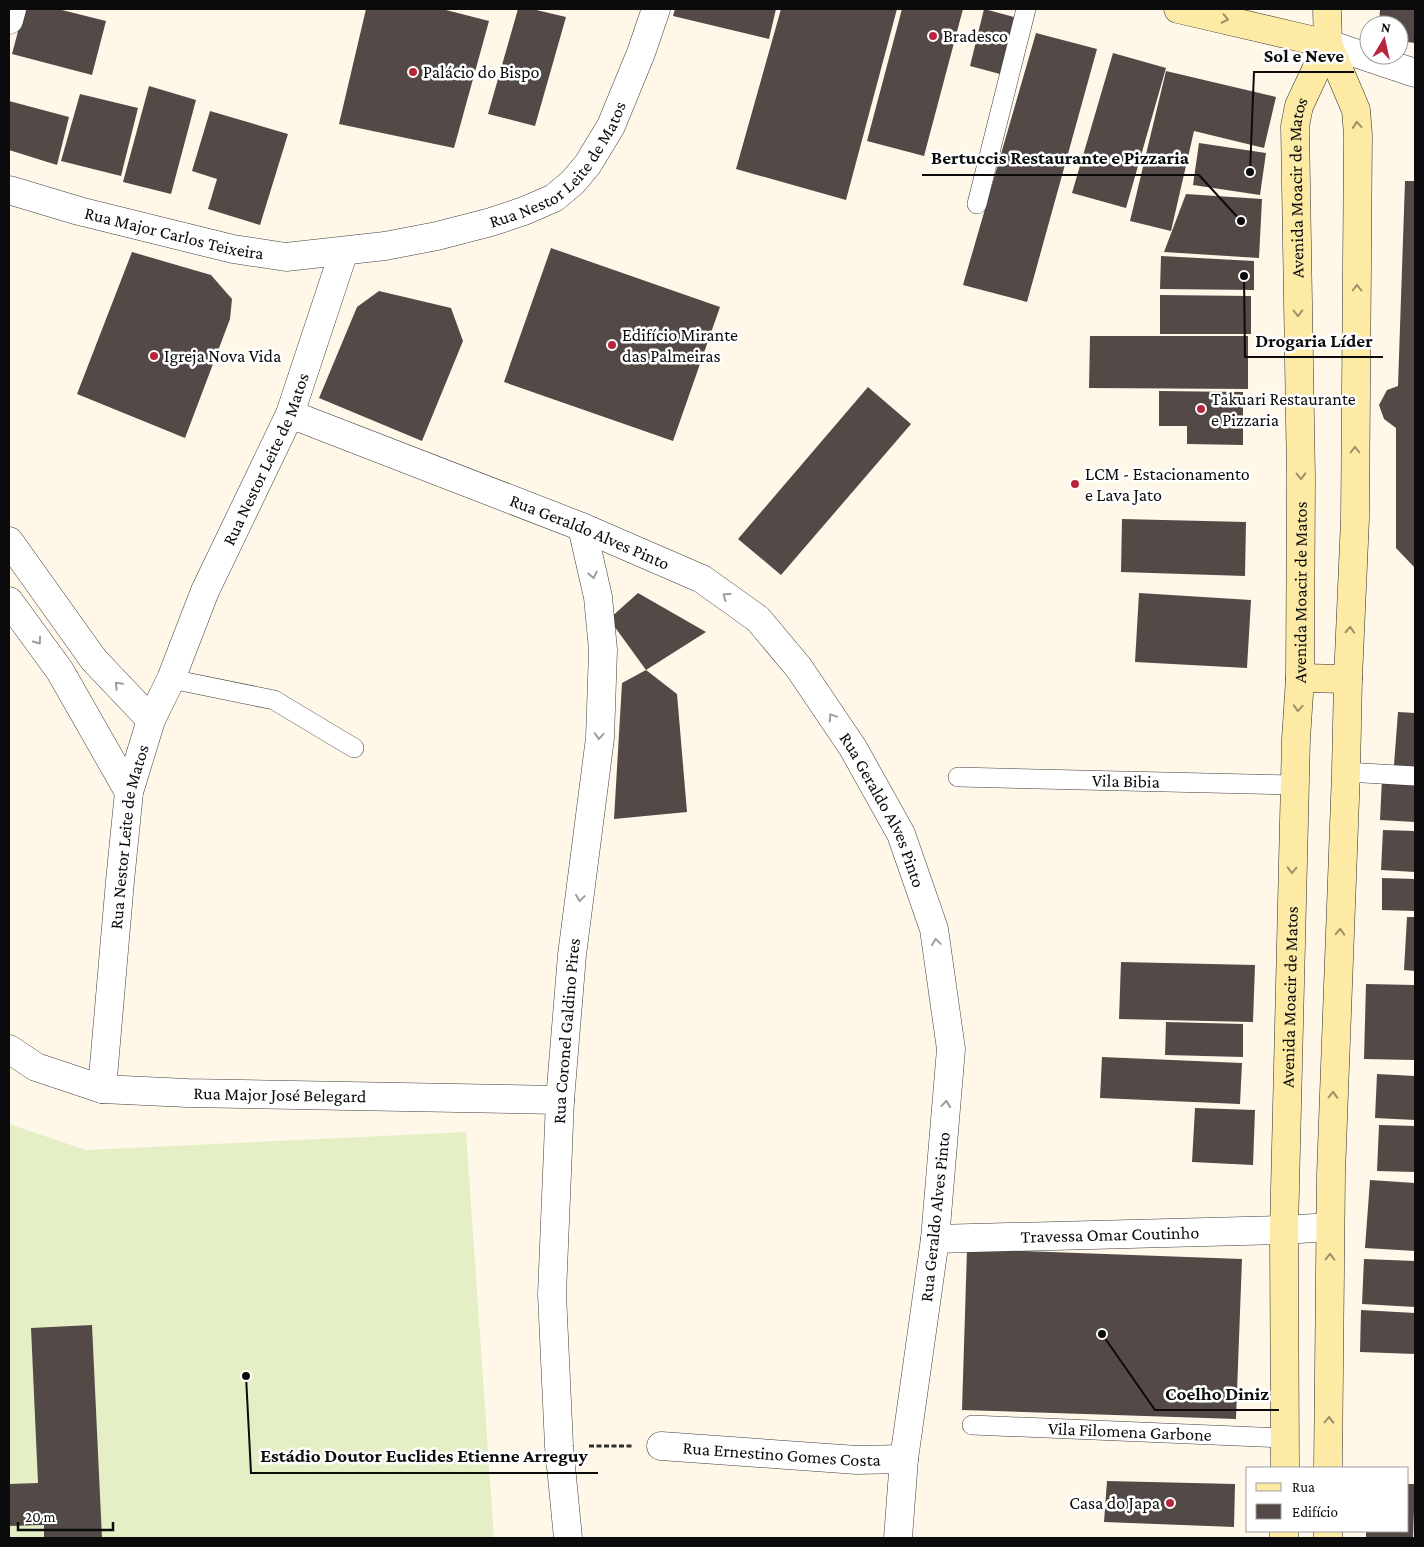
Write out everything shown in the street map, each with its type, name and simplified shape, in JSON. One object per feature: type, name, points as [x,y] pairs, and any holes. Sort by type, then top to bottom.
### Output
[{"type":"main road","points":[[1178,9],[1328,44]]},
{"type":"main road","points":[[1327,9],[1328,44],[1356,110],[1358,134],[1355,519],[1330,1174],[1328,1467]]},
{"type":"main road","name":"Avenida Moacir de Matos","points":[[1285,1467],[1284,1230],[1294,785],[1300,678],[1301,478],[1295,126],[1300,106],[1328,44]]},
{"type":"main road","points":[[1300,678],[1348,679]]},
{"type":"street","points":[[9,20],[12,9]]},
{"type":"street","name":"Rua Nestor Leite de Matos","points":[[102,1089],[129,792],[151,720],[170,679],[205,591],[290,414],[344,251],[385,246],[491,222],[554,198],[573,182],[588,164],[611,126],[641,53],[656,9]]},
{"type":"street","points":[[1328,44],[1415,73]]},
{"type":"street","name":"Rua Major Carlos Teixeira","points":[[9,190],[79,211],[234,249],[286,257],[344,251]]},
{"type":"street","name":"Rua Geraldo Alves Pinto","points":[[290,414],[582,527],[702,578],[758,619],[799,668],[852,748],[901,834],[934,929],[951,1049],[935,1240],[904,1459],[898,1538]]},
{"type":"street","name":"Rua Coronel Galdino Pires","points":[[568,1538],[560,1446],[552,1294],[560,1100],[572,955],[600,738],[603,650],[598,597],[582,527]]},
{"type":"street","points":[[9,541],[94,660],[151,720]]},
{"type":"street","points":[[9,601],[60,671],[129,792]]},
{"type":"street","name":"Rua Major José Belegard","points":[[9,1049],[36,1066],[102,1089],[196,1093],[560,1100]]},
{"type":"street","name":"Travessa Omar Coutinho","points":[[935,1240],[1284,1230],[1330,1226]]},
{"type":"street","name":"Rua Ernestino Gomes Costa","points":[[661,1446],[857,1460],[904,1459]]},
{"type":"lane","points":[[977,204],[1026,9]]},
{"type":"lane","points":[[170,679],[274,700],[354,748]]},
{"type":"lane","points":[[1346,772],[1415,776]]},
{"type":"lane","name":"Vila Bibia","points":[[958,776],[1294,785]]},
{"type":"lane","name":"Vila Filomena Garbone","points":[[972,1425],[1285,1438]]},
{"type":"path","points":[[560,1446],[661,1446]]},
{"type":"green space","points":[[9,1124],[86,1150],[466,1132],[494,1538],[9,1538]]},
{"type":"building","points":[[24,9],[58,9],[106,21],[92,75],[12,54]]},
{"type":"building","name":"Palácio do Bispo","points":[[366,9],[442,9],[489,21],[454,148],[339,124]]},
{"type":"building","points":[[518,9],[532,9],[566,17],[535,126],[488,114]]},
{"type":"building","points":[[675,9],[776,9],[769,39],[673,16]]},
{"type":"building","points":[[781,9],[897,9],[846,200],[736,169]]},
{"type":"building","points":[[902,9],[963,9],[924,156],[867,141]]},
{"type":"building","points":[[984,9],[1014,17],[1000,74],[970,66]]},
{"type":"building","points":[[1380,9],[1415,9],[1415,43],[1409,42],[1409,15],[1380,15]]},
{"type":"building","points":[[1036,33],[1097,49],[1027,302],[963,285]]},
{"type":"building","points":[[1113,53],[1166,68],[1126,208],[1072,193]]},
{"type":"building","points":[[1166,71],[1276,97],[1264,148],[1194,131],[1171,231],[1130,221]]},
{"type":"building","points":[[149,86],[196,100],[171,194],[123,182]]},
{"type":"building","points":[[80,94],[138,108],[121,176],[61,161]]},
{"type":"building","points":[[9,101],[69,117],[57,165],[9,150]]},
{"type":"building","points":[[210,111],[288,134],[260,225],[208,209],[217,179],[192,171]]},
{"type":"building","points":[[1199,143],[1266,153],[1260,195],[1193,185]]},
{"type":"building","points":[[1405,181],[1415,181],[1415,568],[1396,548],[1396,428],[1384,419],[1379,405],[1387,390],[1398,386]]},
{"type":"building","points":[[1186,194],[1262,199],[1259,258],[1164,252]]},
{"type":"building","name":"Edifício Mirante das Palmeiras","points":[[551,248],[720,307],[673,441],[504,382]]},
{"type":"building","name":"Igreja Nova Vida","points":[[132,252],[211,275],[232,299],[230,319],[185,438],[77,394]]},
{"type":"building","points":[[1161,256],[1254,261],[1254,290],[1160,289]]},
{"type":"building","points":[[379,291],[451,308],[463,341],[422,441],[319,398],[357,307]]},
{"type":"building","points":[[1160,295],[1251,296],[1251,334],[1160,334]]},
{"type":"building","points":[[1090,336],[1248,336],[1248,389],[1089,388]]},
{"type":"building","points":[[868,387],[911,424],[781,575],[738,539]]},
{"type":"building","name":"Takuari Restaurante e Pizzaria","points":[[1159,391],[1243,392],[1243,445],[1187,444],[1187,426],[1159,426]]},
{"type":"building","points":[[1122,519],[1246,522],[1245,576],[1121,572]]},
{"type":"building","points":[[638,593],[706,632],[646,670],[609,619]]},
{"type":"building","points":[[1139,593],[1251,600],[1247,668],[1135,662]]},
{"type":"building","points":[[646,670],[677,694],[687,812],[614,819],[622,683]]},
{"type":"building","points":[[1398,712],[1415,713],[1415,767],[1394,765]]},
{"type":"building","points":[[1382,778],[1415,782],[1415,822],[1380,820]]},
{"type":"building","points":[[1383,830],[1415,831],[1415,872],[1381,870]]},
{"type":"building","points":[[1382,878],[1415,879],[1415,911],[1382,910]]},
{"type":"building","points":[[1407,917],[1415,917],[1415,971],[1404,970]]},
{"type":"building","points":[[1121,962],[1255,965],[1253,1022],[1119,1019]]},
{"type":"building","points":[[1366,984],[1415,985],[1415,1060],[1364,1059]]},
{"type":"building","points":[[1166,1022],[1243,1024],[1243,1057],[1165,1055]]},
{"type":"building","points":[[1102,1057],[1242,1063],[1240,1104],[1100,1098]]},
{"type":"building","points":[[1377,1074],[1415,1076],[1415,1120],[1375,1118]]},
{"type":"building","points":[[1195,1108],[1255,1110],[1253,1165],[1192,1162]]},
{"type":"building","points":[[1379,1125],[1415,1126],[1415,1172],[1377,1171]]},
{"type":"building","points":[[1370,1180],[1415,1183],[1415,1251],[1365,1248]]},
{"type":"building","points":[[967,1249],[1242,1259],[1236,1419],[962,1410]]},
{"type":"building","points":[[1364,1259],[1415,1261],[1415,1307],[1362,1304]]},
{"type":"building","points":[[1361,1310],[1415,1313],[1415,1354],[1360,1352]]},
{"type":"building","points":[[92,1325],[102,1538],[44,1538],[44,1525],[9,1526],[9,1484],[38,1483],[31,1328]]},
{"type":"building","name":"Casa do Japa","points":[[1107,1481],[1235,1484],[1234,1527],[1104,1522]]},
{"type":"building","points":[[1409,1484],[1415,1484],[1413,1538],[1366,1538],[1366,1532],[1409,1532]]},
{"type":"place","name":"Bradesco","points":[[933,36]]},
{"type":"place","name":"Palácio do Bispo","points":[[413,72]]},
{"type":"place","name":"Sol e Neve","points":[[1250,172]]},
{"type":"place","name":"Bertuccis Restaurante e Pizzaria","points":[[1241,221]]},
{"type":"place","name":"Drogaria Líder","points":[[1244,276]]},
{"type":"place","name":"Edifício Mirante das Palmeiras","points":[[612,345]]},
{"type":"place","name":"Igreja Nova Vida","points":[[154,356]]},
{"type":"place","name":"Takuari Restaurante e Pizzaria","points":[[1201,409]]},
{"type":"place","name":"LCM - Estacionamento e Lava Jato","points":[[1075,484]]},
{"type":"place","name":"Coelho Diniz","points":[[1102,1334]]},
{"type":"place","name":"Estádio Doutor Euclides Etienne Arreguy","points":[[246,1376]]},
{"type":"place","name":"Casa do Japa","points":[[1170,1503]]}]
